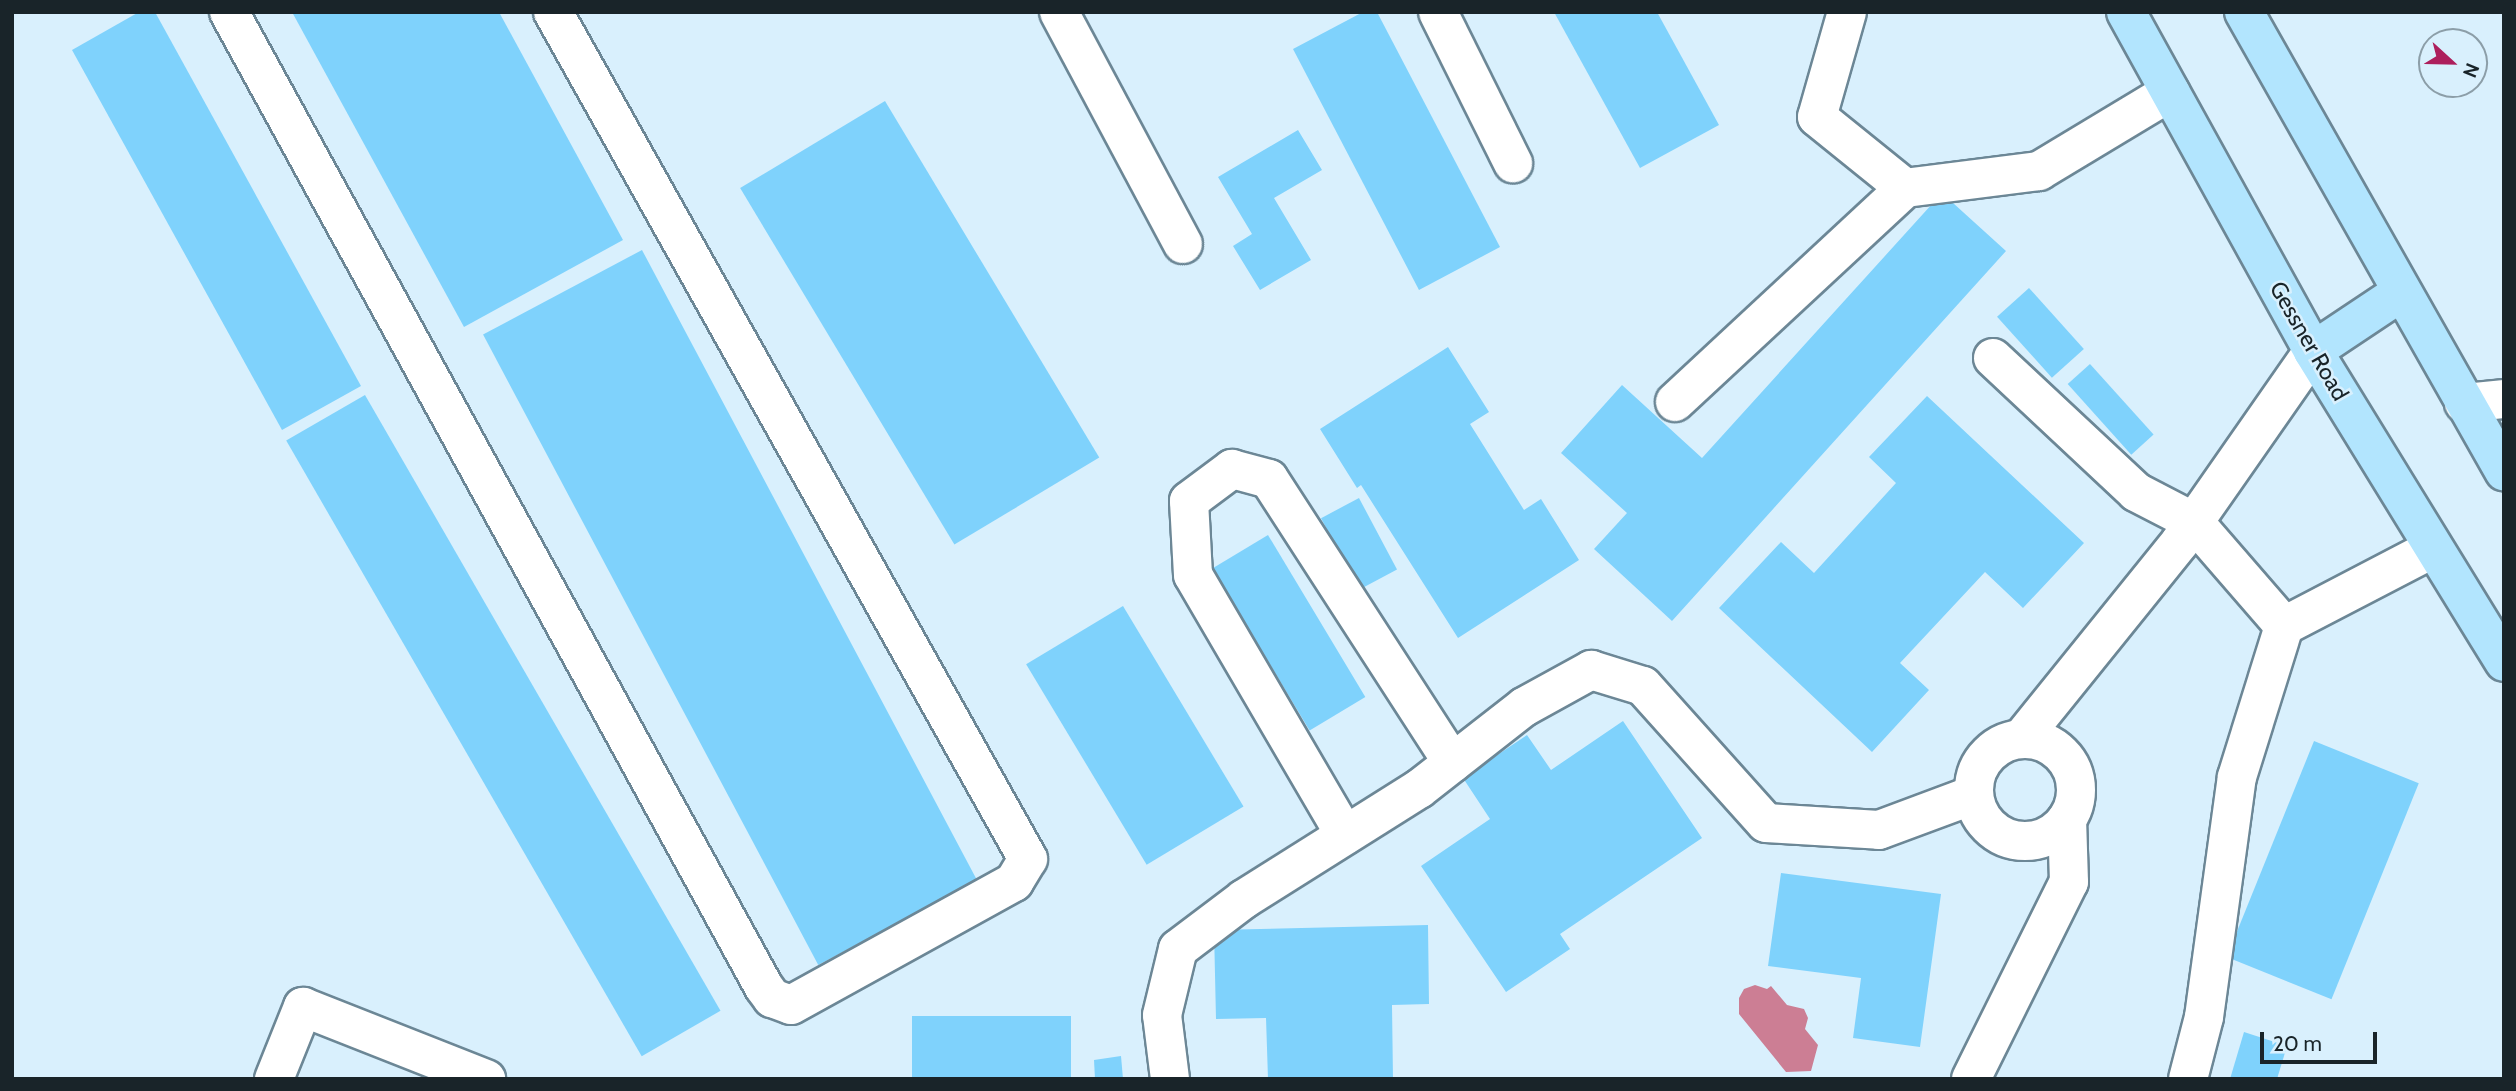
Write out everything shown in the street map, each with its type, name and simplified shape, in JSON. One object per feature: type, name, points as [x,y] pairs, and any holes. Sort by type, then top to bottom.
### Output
[{"type":"main road","name":"Gessner Road","points":[[2126,12],[2313,351],[2432,549],[2504,662]]},
{"type":"main road","points":[[2244,12],[2400,293],[2504,471]]},
{"type":"main road","points":[[2313,351],[2400,293]]},
{"type":"lane","points":[[229,12],[764,987],[772,998],[791,1004],[1014,882],[1028,859],[553,12]]},
{"type":"lane","points":[[1059,12],[1183,244]]},
{"type":"lane","points":[[1438,12],[1513,163]]},
{"type":"lane","points":[[1847,12],[1817,117],[1905,188]]},
{"type":"lane","points":[[1675,402],[1905,188],[2039,171],[2170,92]]},
{"type":"lane","points":[[2022,738],[2058,750],[2070,765],[2075,802],[2067,819],[2043,839],[2012,840],[1985,824],[1973,795],[1976,774],[1986,756],[2003,744],[2022,738],[2194,522],[2313,351]]},
{"type":"lane","points":[[1993,358],[2136,492],[2194,522],[2284,626]]},
{"type":"lane","points":[[2464,402],[2504,400]]},
{"type":"lane","points":[[1345,835],[1193,575],[1189,501],[1232,469],[1269,479],[1452,763]]},
{"type":"lane","points":[[2188,1079],[2204,1017],[2237,777],[2284,626],[2377,574],[2432,549]]},
{"type":"lane","points":[[1170,1079],[1162,1015],[1178,949],[1244,900],[1452,763],[1524,707],[1591,670],[1643,685],[1766,824],[1879,830],[1973,795]]},
{"type":"lane","points":[[1971,1079],[2069,881],[2067,819]]},
{"type":"lane","points":[[274,1079],[303,1007],[486,1079]]},
{"type":"shaded area","points":[[1755,985],[1767,989],[1771,986],[1787,1005],[1804,1009],[1808,1018],[1805,1029],[1818,1045],[1811,1071],[1786,1072],[1739,1014],[1739,998],[1744,989]]},
{"type":"building","points":[[139,12],[155,12],[361,386],[282,430],[72,50]]},
{"type":"building","points":[[292,12],[499,12],[623,240],[464,327]]},
{"type":"building","points":[[1363,12],[1377,12],[1500,247],[1419,290],[1293,49]]},
{"type":"building","points":[[1554,12],[1657,12],[1719,125],[1640,168]]},
{"type":"building","points":[[885,101],[1099,458],[954,545],[740,188]]},
{"type":"building","points":[[1298,130],[1322,170],[1274,198],[1311,260],[1260,290],[1233,246],[1252,234],[1218,177]]},
{"type":"building","points":[[1942,193],[2006,251],[1672,621],[1594,549],[1627,513],[1561,453],[1622,385],[1702,458]]},
{"type":"building","points":[[642,250],[977,880],[818,965],[483,335]]},
{"type":"building","points":[[2029,288],[2084,349],[2052,378],[1997,317]]},
{"type":"building","points":[[1448,347],[1489,412],[1470,424],[1524,510],[1541,499],[1579,560],[1458,638],[1361,485],[1357,488],[1320,429]]},
{"type":"building","points":[[2090,364],[2154,435],[2131,455],[2068,384]]},
{"type":"building","points":[[365,395],[720,1011],[642,1056],[286,440]]},
{"type":"building","points":[[1927,396],[2084,543],[2023,608],[1985,572],[1900,663],[1929,690],[1872,752],[1719,608],[1781,542],[1814,573],[1896,483],[1869,457]]},
{"type":"building","points":[[1359,498],[1397,570],[1359,590],[1321,518]]},
{"type":"building","points":[[1268,535],[1365,697],[1310,730],[1212,568]]},
{"type":"building","points":[[1123,606],[1244,807],[1147,865],[1026,664]]},
{"type":"building","points":[[1623,721],[1702,838],[1560,934],[1570,949],[1506,992],[1421,866],[1490,819],[1463,778],[1527,735],[1551,770]]},
{"type":"building","points":[[2314,741],[2419,783],[2331,999],[2227,957]]},
{"type":"building","points":[[1781,873],[1941,894],[1920,1047],[1853,1038],[1861,978],[1768,966]]},
{"type":"building","points":[[1428,925],[1429,1004],[1392,1005],[1393,1079],[1268,1079],[1266,1018],[1216,1019],[1214,930]]},
{"type":"building","points":[[912,1016],[1071,1016],[1071,1079],[912,1079]]},
{"type":"building","points":[[2244,1032],[2287,1046],[2277,1079],[2230,1079]]},
{"type":"building","points":[[1121,1056],[1123,1079],[1095,1079],[1094,1060]]}]
